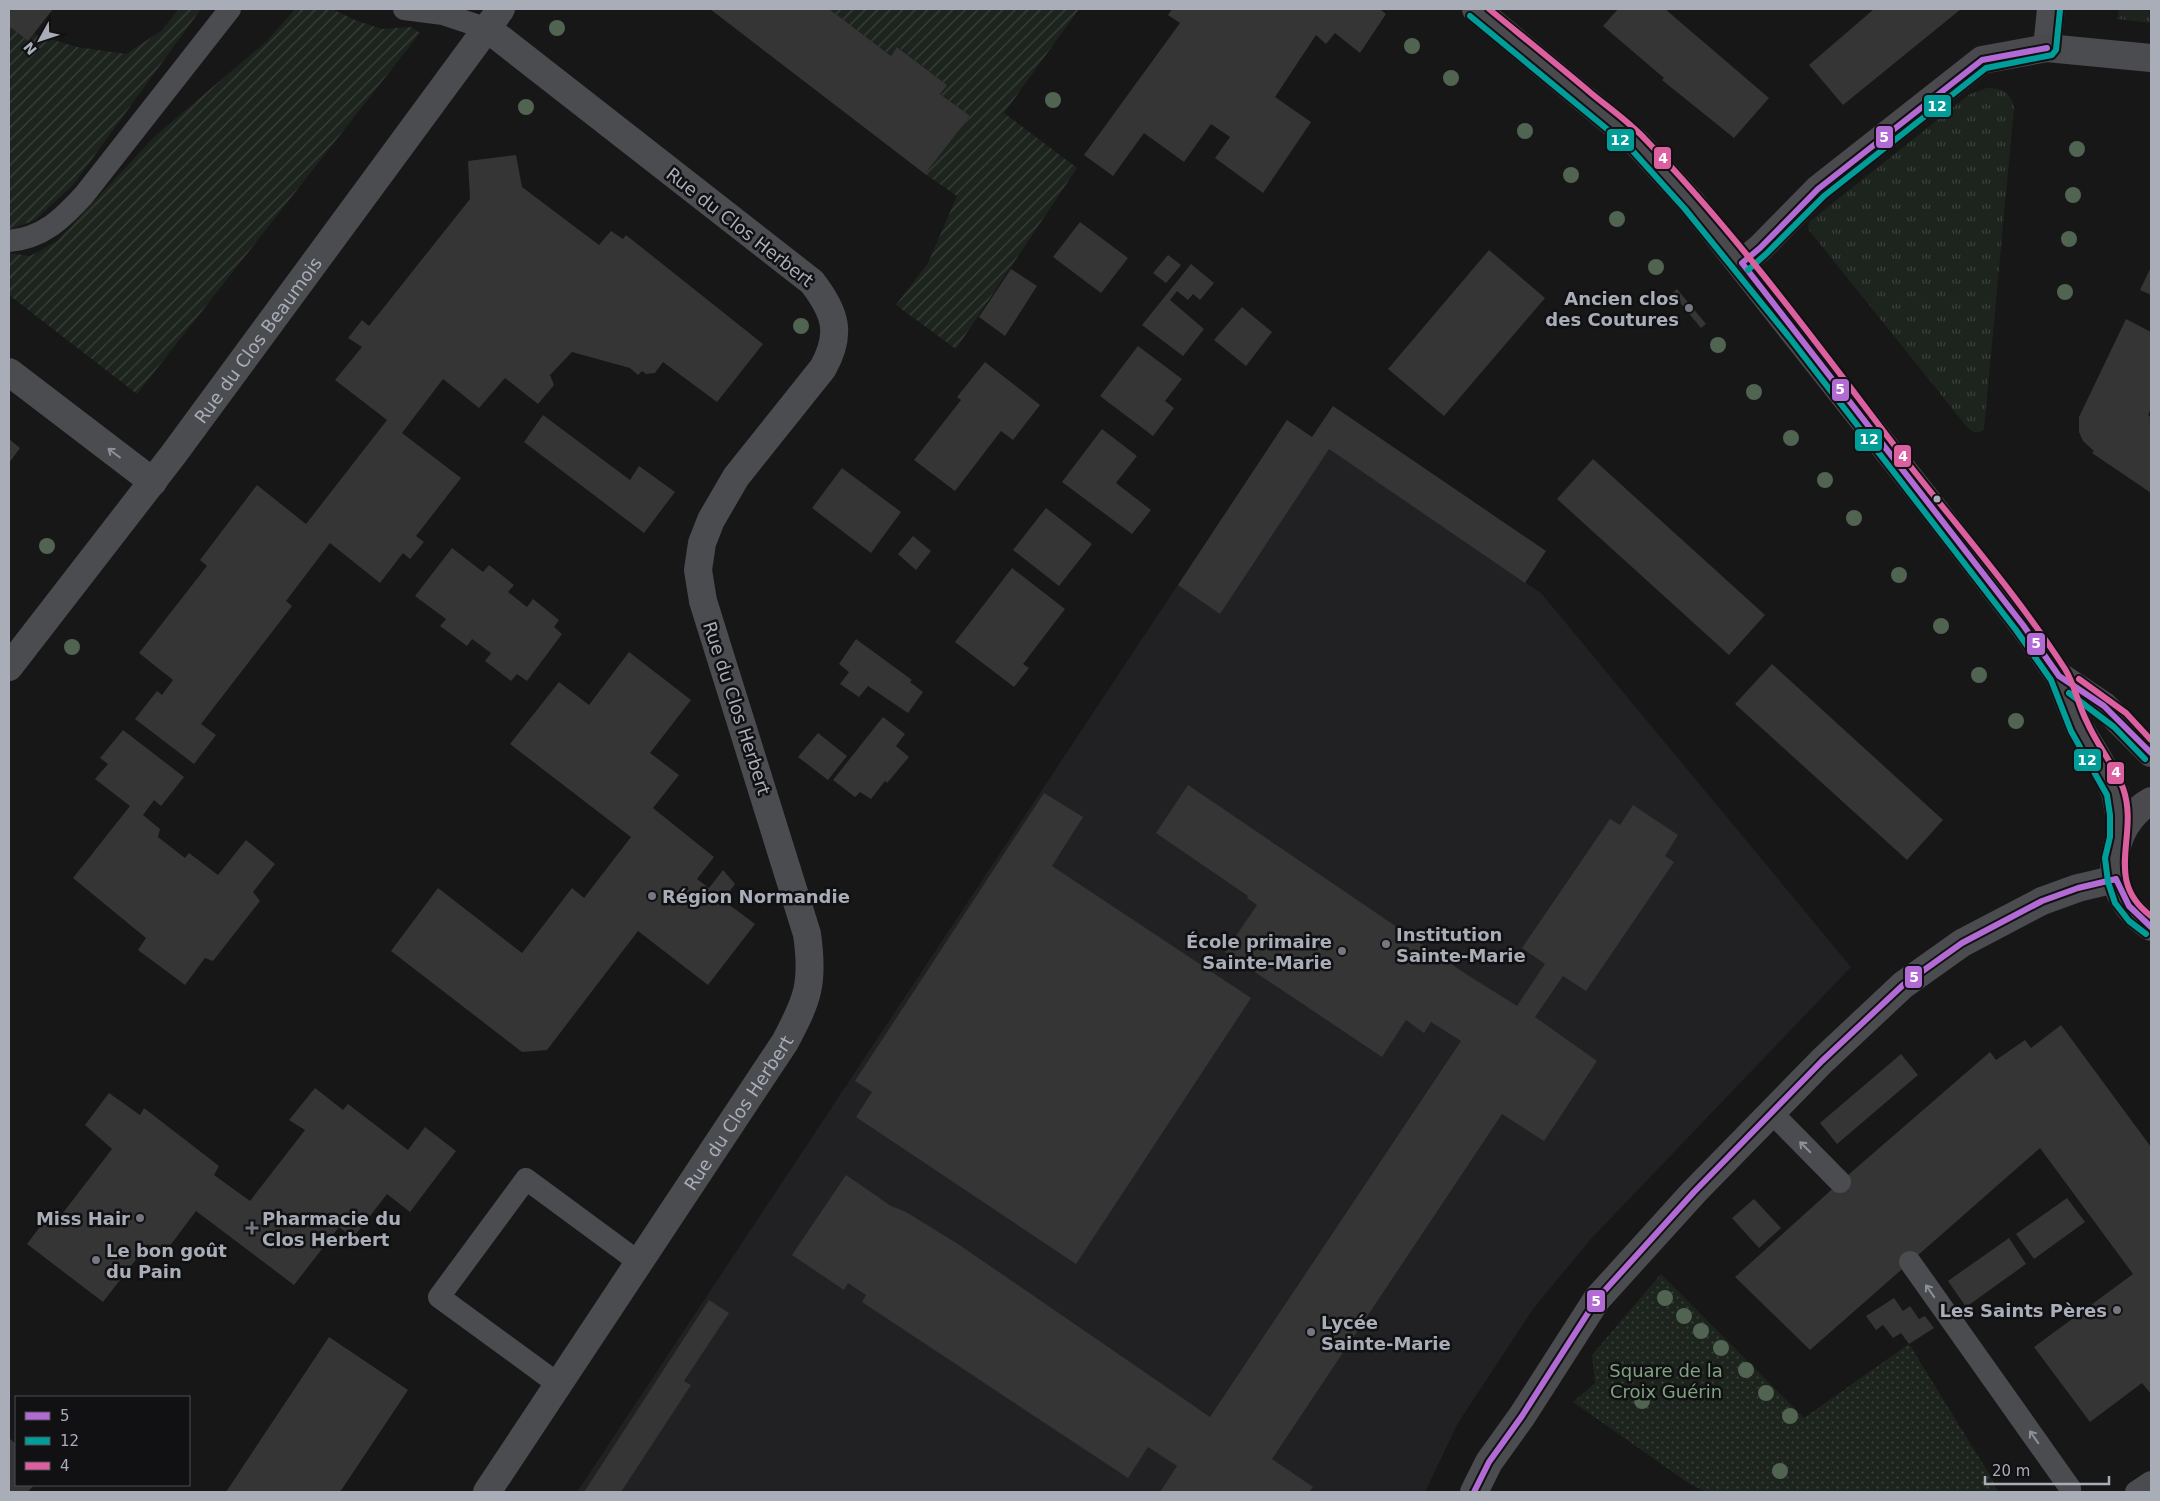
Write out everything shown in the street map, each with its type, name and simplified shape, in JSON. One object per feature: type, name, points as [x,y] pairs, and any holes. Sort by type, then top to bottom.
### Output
[{"type":"main road","points":[[1476,9],[1523,46],[1636,142],[1692,203],[1742,263],[2023,625],[2058,676],[2079,727],[2115,792],[2119,814],[2118,838],[2114,858],[2116,879],[2126,904],[2135,915],[2151,927]]},
{"type":"main road","points":[[1742,263],[1760,248],[1818,189],[1982,60],[2047,48]]},
{"type":"main road","points":[[2058,676],[2104,706],[2151,753]]},
{"type":"main road","points":[[2118,838],[2129,820],[2151,801]]},
{"type":"street","points":[[2050,9],[2047,48],[2151,58]]},
{"type":"street","name":"Rue du Clos Beaumois","points":[[9,667],[153,482],[494,19]]},
{"type":"street","name":"Rue du Clos Herbert","points":[[487,1492],[785,1042],[800,1013],[808,991],[811,965],[807,934],[703,601],[698,570],[702,544],[722,499],[823,368],[833,351],[835,335],[832,317],[825,298],[812,282],[494,19]]},
{"type":"street","points":[[9,372],[153,482]]},
{"type":"street","points":[[1474,1492],[1489,1462],[1597,1299],[1694,1192],[1771,1112],[1904,984],[1962,943],[2042,901],[2078,888],[2116,879]]},
{"type":"lane","points":[[9,240],[23,240],[46,231],[63,218],[84,195],[230,9]]},
{"type":"lane","points":[[404,9],[494,19]]},
{"type":"lane","points":[[1771,1112],[1840,1182]]},
{"type":"lane","points":[[558,1384],[439,1297],[526,1179],[640,1263]]},
{"type":"lane","points":[[1910,1262],[2070,1488],[2070,1492]]},
{"type":"lane","points":[[2136,1492],[2151,1482]]},
{"type":"shaded area","name":"Institution Sainte-Marie","points":[[1287,420],[1541,593],[1851,967],[1590,1240],[1533,1309],[1458,1423],[1425,1492],[577,1492]]},
{"type":"green space","points":[[179,9],[201,9],[73,185],[35,220],[9,230],[9,26],[28,41],[34,34],[77,47],[126,54],[161,31]]},
{"type":"green space","points":[[295,9],[332,9],[357,21],[382,29],[411,27],[420,33],[137,394],[9,295],[9,253],[30,256],[57,241],[154,137],[267,41]]},
{"type":"green space","points":[[829,9],[1079,9],[1004,113],[1077,168],[956,349],[896,305],[928,263],[957,196],[925,174],[970,116],[940,94],[947,85],[898,47],[891,56]]},
{"type":"green space","points":[[2119,9],[2151,9],[2151,23],[2118,19]]},
{"type":"green space","points":[[1987,88],[2005,92],[2011,98],[2014,108],[1984,429],[1977,432],[1967,427],[1808,229],[1809,222],[1970,94]]},
{"type":"green space","name":"Square de la Croix Guérin","points":[[1661,1274],[1804,1418],[1909,1344],[1991,1477],[1998,1492],[1706,1492],[1690,1484],[1573,1402],[1595,1383],[1592,1355]]},
{"type":"building","points":[[9,9],[53,9],[28,41],[9,26]]},
{"type":"building","points":[[710,9],[829,9],[891,56],[897,47],[947,85],[940,94],[970,116],[925,174]]},
{"type":"building","points":[[1172,9],[1380,9],[1386,14],[1360,53],[1335,33],[1326,44],[1316,35],[1275,97],[1311,122],[1263,193],[1215,158],[1230,137],[1211,124],[1184,162],[1144,133],[1113,176],[1084,155],[1180,23],[1168,15]]},
{"type":"building","points":[[1618,9],[1665,9],[1769,98],[1734,138],[1662,80],[1664,78],[1603,26]]},
{"type":"building","points":[[1874,9],[1961,9],[1843,105],[1809,65]]},
{"type":"building","points":[[516,155],[522,187],[599,245],[611,231],[623,239],[626,235],[763,344],[717,402],[663,362],[655,373],[646,374],[642,371],[638,375],[630,368],[572,352],[550,375],[554,385],[538,404],[505,378],[479,408],[443,379],[402,433],[461,478],[416,536],[424,542],[410,559],[403,553],[380,583],[330,543],[286,601],[292,606],[201,724],[216,735],[194,764],[135,719],[157,691],[162,695],[173,680],[139,653],[207,566],[200,560],[257,485],[306,524],[387,420],[335,380],[362,347],[348,338],[362,320],[369,326],[470,199],[468,161]]},
{"type":"building","points":[[1080,222],[1128,258],[1101,293],[1053,257]]},
{"type":"building","points":[[1489,250],[1545,298],[1444,416],[1388,369]]},
{"type":"building","points":[[1168,255],[1181,265],[1166,283],[1153,273]]},
{"type":"building","points":[[1191,264],[1214,283],[1200,300],[1193,294],[1188,300],[1177,291],[1170,300],[1204,329],[1183,356],[1142,325]]},
{"type":"building","points":[[2151,267],[2151,295],[2140,290]]},
{"type":"building","points":[[1011,269],[1037,286],[1005,336],[979,317]]},
{"type":"building","name":"Ancien clos des Coutures","points":[[1677,289],[1706,324],[1701,328],[1672,293]]},
{"type":"building","points":[[1242,307],[1272,332],[1246,366],[1214,340]]},
{"type":"building","points":[[2126,319],[2151,332],[2151,409],[2148,415],[2151,417],[2151,493],[2092,453],[2094,451],[2083,441],[2079,432],[2079,417]]},
{"type":"building","points":[[1138,346],[1182,379],[1165,401],[1174,408],[1153,436],[1100,396]]},
{"type":"building","points":[[985,362],[1040,405],[1013,440],[1001,431],[955,491],[914,460],[961,400],[957,397]]},
{"type":"building","points":[[1333,406],[1546,551],[1525,583],[1329,449],[1220,614],[1178,585],[1287,420],[1312,437]]},
{"type":"building","points":[[543,415],[630,480],[639,466],[675,492],[644,533],[524,442]]},
{"type":"building","points":[[1102,429],[1137,456],[1116,483],[1151,510],[1132,534],[1062,482]]},
{"type":"building","points":[[9,439],[20,448],[9,463]]},
{"type":"building","points":[[1593,459],[1765,615],[1729,655],[1557,499]]},
{"type":"building","points":[[842,468],[901,512],[871,553],[812,508]]},
{"type":"building","points":[[1046,508],[1092,544],[1059,586],[1013,550]]},
{"type":"building","points":[[913,536],[931,551],[916,570],[898,554]]},
{"type":"building","points":[[452,548],[483,572],[489,565],[514,585],[508,592],[527,607],[533,599],[559,620],[554,627],[562,634],[527,681],[517,674],[511,681],[485,661],[491,653],[472,639],[467,646],[440,626],[446,619],[415,596]]},
{"type":"building","points":[[1012,568],[1065,609],[1023,664],[1029,668],[1014,687],[955,642]]},
{"type":"building","points":[[856,639],[912,680],[910,682],[923,692],[908,713],[868,686],[859,697],[840,684],[849,672],[839,664]]},
{"type":"building","points":[[629,652],[691,700],[650,753],[679,775],[653,808],[714,857],[697,879],[709,888],[723,870],[735,884],[723,900],[755,924],[708,985],[638,931],[547,1050],[522,1052],[391,951],[438,888],[522,953],[572,888],[584,898],[631,837],[510,744],[559,682],[589,705]]},
{"type":"building","points":[[1772,664],[1943,820],[1907,860],[1735,704]]},
{"type":"building","points":[[883,717],[905,734],[896,746],[909,757],[887,783],[885,781],[871,799],[860,792],[855,797],[833,780]]},
{"type":"building","points":[[123,730],[184,777],[161,806],[154,800],[143,815],[160,829],[158,837],[185,858],[189,853],[218,875],[246,840],[275,864],[253,892],[260,901],[213,961],[205,958],[185,985],[138,950],[146,938],[73,878],[130,806],[95,779],[108,764],[100,758]]},
{"type":"building","points":[[818,733],[847,756],[828,780],[798,757]]},
{"type":"building","points":[[1188,785],[1466,974],[1517,1006],[1545,964],[1522,948],[1610,819],[1620,825],[1633,805],[1678,835],[1665,856],[1674,862],[1586,991],[1563,976],[1535,1017],[1597,1061],[1544,1141],[1502,1114],[1272,1459],[1313,1487],[1309,1492],[1160,1492],[1177,1466],[1148,1447],[1128,1478],[862,1302],[866,1295],[848,1283],[844,1290],[792,1255],[846,1175],[891,1206],[906,1212],[958,1244],[1210,1417],[1461,1041],[1431,1022],[1424,1033],[1406,1020],[1382,1057],[1225,952],[1257,905],[1247,898],[1248,896],[1156,833]]},
{"type":"building","points":[[1044,793],[1083,817],[1052,866],[1251,998],[1076,1264],[856,1117],[872,1092],[855,1081]]},
{"type":"building","points":[[2061,1025],[2151,1147],[2151,1394],[2142,1383],[2090,1422],[2034,1347],[2133,1274],[2040,1148],[1810,1350],[1735,1277],[1840,1182],[1990,1052],[1996,1060],[2025,1040],[2031,1048]]},
{"type":"building","points":[[1901,1054],[1918,1075],[1837,1144],[1820,1123]]},
{"type":"building","points":[[315,1088],[343,1110],[348,1104],[408,1150],[425,1127],[456,1151],[410,1212],[387,1194],[353,1238],[339,1227],[294,1285],[196,1211],[163,1255],[148,1244],[103,1302],[27,1244],[51,1212],[59,1218],[112,1149],[85,1125],[109,1093],[140,1115],[144,1108],[219,1166],[214,1175],[250,1201],[305,1130],[289,1120]]},
{"type":"building","points":[[2067,1198],[2085,1222],[2034,1259],[2016,1234]]},
{"type":"building","points":[[1754,1199],[1781,1228],[1759,1248],[1732,1218]]},
{"type":"building","points":[[2009,1238],[2026,1264],[1966,1307],[1948,1281]]},
{"type":"building","points":[[1894,1298],[1903,1311],[1910,1306],[1919,1319],[1925,1316],[1934,1328],[1909,1344],[1901,1333],[1893,1338],[1883,1325],[1876,1330],[1866,1316]]},
{"type":"building","points":[[709,1300],[729,1313],[684,1381],[691,1385],[621,1492],[584,1492]]},
{"type":"building","points":[[329,1337],[408,1390],[340,1492],[226,1492]]},
{"type":"building","points":[[9,1438],[15,1443],[15,1486],[33,1486],[28,1492],[9,1492]]},
{"type":"transit line","name":"4","points":[[1489,9],[1632,127],[1715,216],[2028,615],[2065,669],[2091,730],[2123,788],[2128,823],[2125,856],[2125,872],[2128,887],[2136,902],[2151,916]]},
{"type":"transit line","name":"12","points":[[1748,270],[1824,196],[1986,68],[2052,55],[2056,50],[2060,10]]},
{"type":"transit line","name":"12","points":[[1470,16],[1630,148],[1685,209],[1789,337],[2016,630],[2051,680],[2071,731],[2107,795],[2110,815],[2110,837],[2105,858],[2108,882],[2115,903],[2129,921],[2146,934]]},
{"type":"transit line","name":"5","points":[[1742,263],[1760,248],[1818,189],[1982,60],[2047,48]]},
{"type":"transit line","name":"5","points":[[1742,263],[2023,625],[2059,676],[2104,706],[2151,753]]},
{"type":"transit line","name":"4","points":[[2079,679],[2126,713],[2151,740]]},
{"type":"transit line","name":"12","points":[[2069,693],[2114,727],[2145,759]]},
{"type":"transit line","name":"5","points":[[2116,879],[2129,906],[2151,927]]},
{"type":"transit line","name":"5","points":[[1474,1492],[1489,1462],[1522,1416],[1597,1299],[1694,1192],[1822,1061],[1903,985],[1962,943],[2042,901],[2078,888],[2116,879]]},
{"type":"place","name":"Ancien clos des Coutures","points":[[1689,308]]},
{"type":"place","name":"Région Normandie","points":[[652,896]]},
{"type":"place","name":"Institution Sainte-Marie","points":[[1386,944]]},
{"type":"place","name":"École primaire Sainte-Marie","points":[[1342,951]]},
{"type":"place","name":"Miss Hair","points":[[140,1218]]},
{"type":"place","name":"Pharmacie du Clos Herbert","points":[[252,1228]]},
{"type":"place","name":"Le bon goût du Pain","points":[[96,1260]]},
{"type":"place","name":"Les Saints Pères","points":[[2117,1310]]},
{"type":"place","name":"Lycée Sainte-Marie","points":[[1311,1332]]}]
